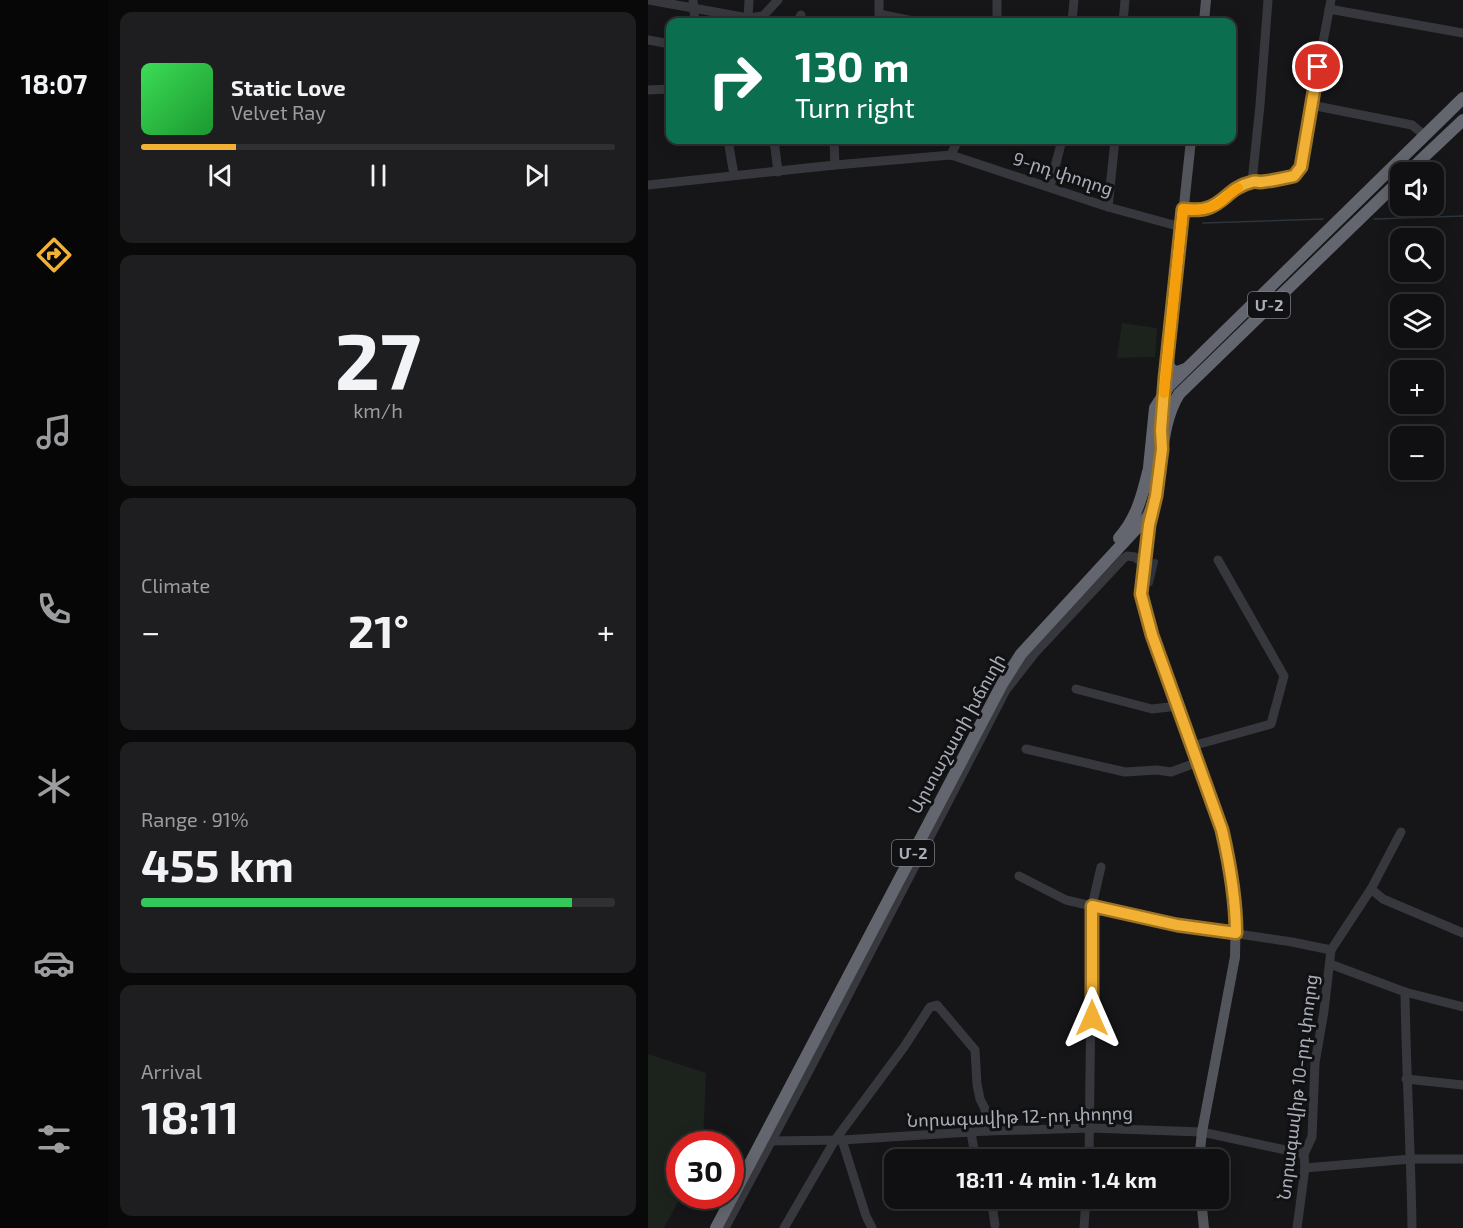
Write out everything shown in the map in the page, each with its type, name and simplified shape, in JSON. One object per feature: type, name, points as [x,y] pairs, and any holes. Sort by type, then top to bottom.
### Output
[{"type":"highway","name":"Մ-2","points":[[1152,508],[1148,497],[1148,472],[1155,408],[1164,392],[1463,98]]},
{"type":"highway","points":[[1419,162],[1463,120]]},
{"type":"highway","name":"Մ-2","points":[[1162,449],[1172,408],[1184,387],[1390,190]]},
{"type":"highway","points":[[1168,356],[1169,368],[1174,372],[1181,371],[1188,366]]},
{"type":"highway","name":"Մ-2","points":[[1152,508],[1156,496],[1162,449],[1164,392]]},
{"type":"highway","name":"Արտաշատի խճուղի","points":[[744,1159],[996,678],[1020,644],[1128,528],[1138,508],[1148,472]]},
{"type":"highway","name":"Արտաշատի խճուղի","points":[[716,1228],[1002,684],[1021,654],[1140,527],[1152,508]]},
{"type":"highway","points":[[708,1228],[718,1209]]},
{"type":"main road","points":[[1204,18],[1206,0]]},
{"type":"main road","points":[[1164,392],[1191,144]]},
{"type":"main road","points":[[1152,508],[1141,594],[1152,635],[1222,830],[1236,903],[1235,957],[1231,989],[1200,1149]]},
{"type":"main road","points":[[1202,1209],[1204,1228]]},
{"type":"street","points":[[650,0],[693,4],[748,18],[763,16],[778,0]]},
{"type":"street","points":[[748,18],[749,0]]},
{"type":"street","points":[[879,0],[879,14],[898,18]]},
{"type":"street","points":[[997,0],[997,18]]},
{"type":"street","points":[[1072,18],[1074,0]]},
{"type":"street","points":[[1123,18],[1125,0]]},
{"type":"street","points":[[1252,182],[1268,0]]},
{"type":"street","points":[[1183,209],[1195,211],[1210,208],[1220,203],[1234,190],[1252,182],[1294,176],[1301,167],[1330,4],[1463,33]]},
{"type":"street","points":[[648,40],[666,43]]},
{"type":"street","points":[[648,90],[666,89]]},
{"type":"street","points":[[1311,105],[1412,125],[1424,135]]},
{"type":"street","points":[[729,144],[734,175]]},
{"type":"street","points":[[774,144],[778,172]]},
{"type":"street","points":[[834,144],[835,165]]},
{"type":"street","points":[[951,155],[956,144]]},
{"type":"street","points":[[1050,186],[1061,144]]},
{"type":"street","points":[[1108,207],[1115,144]]},
{"type":"street","name":"9-րդ փողոց","points":[[648,185],[951,155],[1108,207],[1181,227]]},
{"type":"street","name":"Արտաշատի խճուղի","points":[[725,1228],[1006,690],[1035,653],[1127,556],[1136,557],[1141,562],[1144,571]]},
{"type":"street","points":[[1192,746],[1271,724],[1284,675],[1218,560]]},
{"type":"street","points":[[1076,689],[1152,709],[1178,706]]},
{"type":"street","points":[[1026,749],[1125,772],[1157,770],[1171,772],[1198,762]]},
{"type":"street","name":"Նորագավիթ 10-րդ փողոց","points":[[1297,1228],[1305,1168],[1304,1154],[1312,1137],[1315,1063],[1331,950],[1371,889],[1401,832]]},
{"type":"street","points":[[1089,1149],[1092,906],[1101,867]]},
{"type":"street","name":"Նորագավիթ 10-րդ փողոց","points":[[1019,876],[1066,900],[1177,925],[1331,950]]},
{"type":"street","points":[[1371,889],[1383,899],[1463,933]]},
{"type":"street","points":[[1330,964],[1405,992],[1463,1007]]},
{"type":"street","points":[[1405,992],[1412,1228]]},
{"type":"street","points":[[784,1228],[839,1140],[933,1005],[937,1005],[975,1050],[977,1084],[980,1099],[986,1109],[987,1131]]},
{"type":"street","points":[[1406,1078],[1463,1085]]},
{"type":"street","name":"Նորագավիթ 12-րդ փողոց","points":[[771,1141],[1090,1128],[1202,1132],[1304,1154]]},
{"type":"street","points":[[971,1133],[974,1149]]},
{"type":"street","points":[[839,1140],[872,1228]]},
{"type":"street","points":[[1305,1168],[1411,1159],[1463,1159]]},
{"type":"street","points":[[993,1209],[995,1225]]},
{"type":"street","points":[[1084,1228],[1085,1209]]},
{"type":"shaded area","points":[[1122,323],[1157,328],[1155,357],[1117,358]]},
{"type":"shaded area","points":[[648,1054],[706,1073],[704,1131],[666,1131],[666,1209],[674,1209],[664,1228],[648,1228]]},
{"type":"waterway","points":[[1374,219],[1463,216]]},
{"type":"waterway","points":[[1203,223],[1323,219]]},
{"type":"waterway","points":[[1150,583],[1155,562]]},
{"type":"slow traffic","points":[[1164,393],[1183,209],[1195,211],[1210,208],[1238,188]]},
{"type":"route","points":[[1092,1018],[1092,906],[1177,925],[1236,933],[1236,903],[1222,830],[1152,635],[1141,594],[1149,525],[1156,496],[1162,449],[1161,430],[1165,378],[1183,209],[1195,211],[1210,208],[1220,203],[1234,190],[1252,182],[1294,176],[1301,167],[1318,67]]}]
